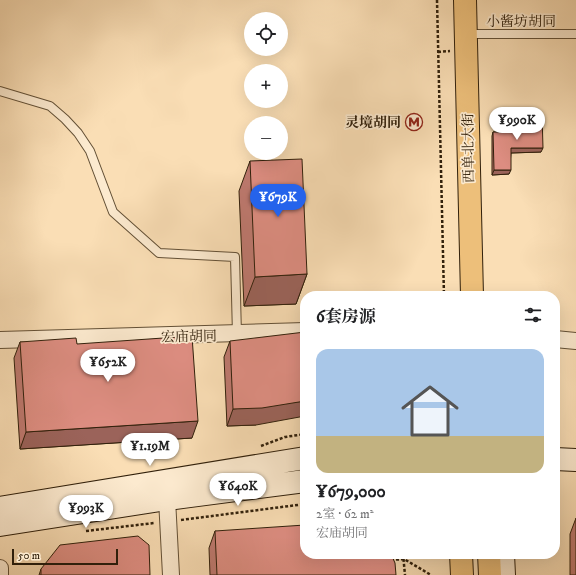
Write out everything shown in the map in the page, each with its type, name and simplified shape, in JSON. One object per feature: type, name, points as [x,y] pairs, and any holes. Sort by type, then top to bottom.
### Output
[{"type":"main road","name":"西单北大街","points":[[464,0],[472,291]]},
{"type":"main road","points":[[0,508],[300,459]]},
{"type":"main road","points":[[560,459],[576,460]]},
{"type":"main road","points":[[0,524],[167,499],[300,482]]},
{"type":"main road","points":[[461,559],[462,575]]},
{"type":"main road","points":[[489,559],[490,575]]},
{"type":"main road","points":[[503,559],[504,575]]},
{"type":"street","name":"宏庙胡同","points":[[0,340],[300,332]]},
{"type":"street","points":[[560,339],[576,341]]},
{"type":"street","points":[[167,499],[171,575]]},
{"type":"street","points":[[0,568],[0,575]]},
{"type":"lane","name":"小酱坊胡同","points":[[466,34],[576,34]]},
{"type":"lane","points":[[0,91],[50,106],[65,119],[78,133],[90,151],[113,212],[159,253],[235,257],[237,335]]},
{"type":"path","points":[[437,0],[444,291]]},
{"type":"path","points":[[385,560],[404,559],[432,575]]},
{"type":"path","points":[[404,559],[405,575]]},
{"type":"building","points":[[523,114],[542,114],[543,148],[511,148],[511,170],[494,170],[493,132],[523,132]]},
{"type":"building","points":[[302,159],[307,274],[255,277],[250,161]]},
{"type":"building","points":[[300,333],[300,402],[262,408],[233,409],[230,341]]},
{"type":"building","points":[[192,336],[198,421],[26,432],[20,342],[76,338],[77,344]]},
{"type":"building","points":[[300,525],[300,559],[393,559],[396,575],[217,575],[215,531]]},
{"type":"building","points":[[138,536],[149,545],[150,575],[41,575],[41,569],[60,545]]},
{"type":"place","name":"灵境胡同","points":[[414,122]]}]
